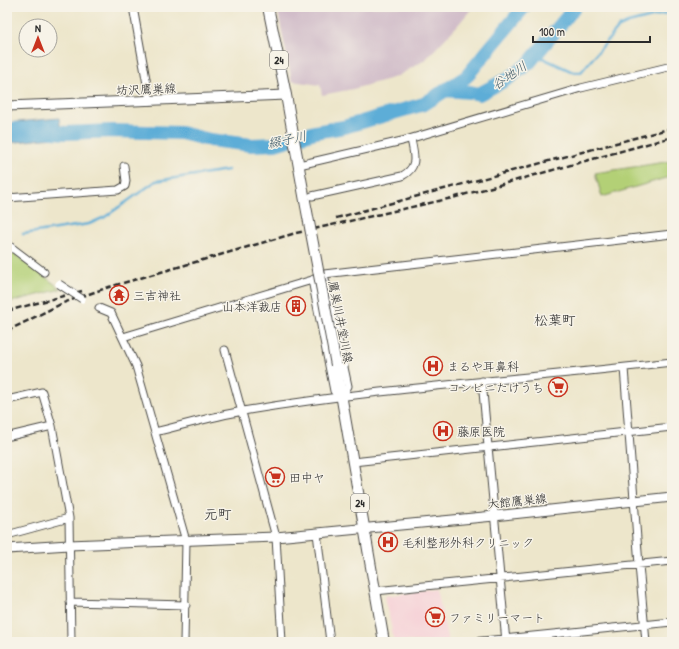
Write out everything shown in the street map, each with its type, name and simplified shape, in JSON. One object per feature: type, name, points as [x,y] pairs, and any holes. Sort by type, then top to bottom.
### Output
[{"type":"main road","name":"鷹巣川井堂川線","points":[[268,7],[298,162],[309,198],[384,642]]},
{"type":"main road","name":"坊沢鷹巣線","points":[[7,106],[286,95]]},
{"type":"main road","name":"大館鷹巣線","points":[[7,549],[69,545],[276,537],[672,497]]},
{"type":"street","points":[[132,7],[150,101]]},
{"type":"street","points":[[298,162],[411,139],[581,88],[672,66]]},
{"type":"street","points":[[309,198],[407,174],[414,165],[415,158],[411,139]]},
{"type":"street","points":[[7,198],[118,190],[125,186],[126,181],[124,166]]},
{"type":"street","points":[[123,337],[312,280],[324,274],[672,234]]},
{"type":"street","points":[[7,244],[44,272]]},
{"type":"street","points":[[324,274],[348,386],[342,398]]},
{"type":"street","points":[[312,280],[334,391],[342,398]]},
{"type":"street","points":[[59,284],[82,299]]},
{"type":"street","points":[[99,308],[111,313],[136,366],[186,541],[186,605],[184,642]]},
{"type":"street","points":[[226,350],[276,537],[282,642]]},
{"type":"street","points":[[155,432],[242,411],[482,381],[672,362]]},
{"type":"street","points":[[624,368],[646,642]]},
{"type":"street","points":[[482,381],[506,640]]},
{"type":"street","points":[[7,400],[42,392],[52,426],[69,518],[71,642]]},
{"type":"street","points":[[10,436],[52,426]]},
{"type":"street","points":[[353,462],[672,427]]},
{"type":"street","points":[[7,535],[69,518]]},
{"type":"street","points":[[316,533],[330,642]]},
{"type":"street","points":[[375,591],[672,561]]},
{"type":"street","points":[[70,602],[186,605]]},
{"type":"street","points":[[472,642],[506,640],[672,622]]},
{"type":"shaded area","points":[[277,7],[473,7],[425,60],[396,77],[353,89],[322,95],[320,85],[292,81]]},
{"type":"shaded area","points":[[437,589],[448,642],[394,641],[385,596]]},
{"type":"green space","points":[[672,161],[672,187],[669,177],[602,197],[595,173]]},
{"type":"green space","points":[[7,248],[61,289],[7,303]]},
{"type":"water","points":[[59,118],[62,137],[7,143],[7,123]]},
{"type":"waterway","name":"綴子川","points":[[7,130],[14,129],[66,133],[111,131],[181,133],[210,140],[252,145],[275,144],[315,132],[344,127],[424,104],[466,77],[524,7]]},
{"type":"waterway","name":"谷地川","points":[[444,90],[479,94],[509,78],[529,63],[575,7]]},
{"type":"waterway","points":[[536,55],[573,72],[581,72],[619,27],[628,23],[672,12]]},
{"type":"waterway","points":[[23,234],[89,224],[105,217],[156,181],[228,170]]},
{"type":"railway","points":[[336,218],[672,128]]},
{"type":"railway","points":[[7,331],[63,303],[109,287],[296,233],[452,198],[672,137]]},
{"type":"railway","points":[[7,311],[82,291]]},
{"type":"place","name":"三吉神社","points":[[119,295]]},
{"type":"place","name":"山本洋裁店","points":[[296,306]]},
{"type":"place","name":"まるや耳鼻科","points":[[433,366]]},
{"type":"place","name":"コンビニたけうち","points":[[558,387]]},
{"type":"place","name":"藤原医院","points":[[443,431]]},
{"type":"place","name":"田中ヤ","points":[[275,477]]},
{"type":"place","name":"毛利整形外科クリニック","points":[[388,542]]},
{"type":"place","name":"ファミリーマート","points":[[435,617]]},
{"type":"district","name":"松葉町","points":[[555,319]]},
{"type":"district","name":"元町","points":[[218,513]]}]
